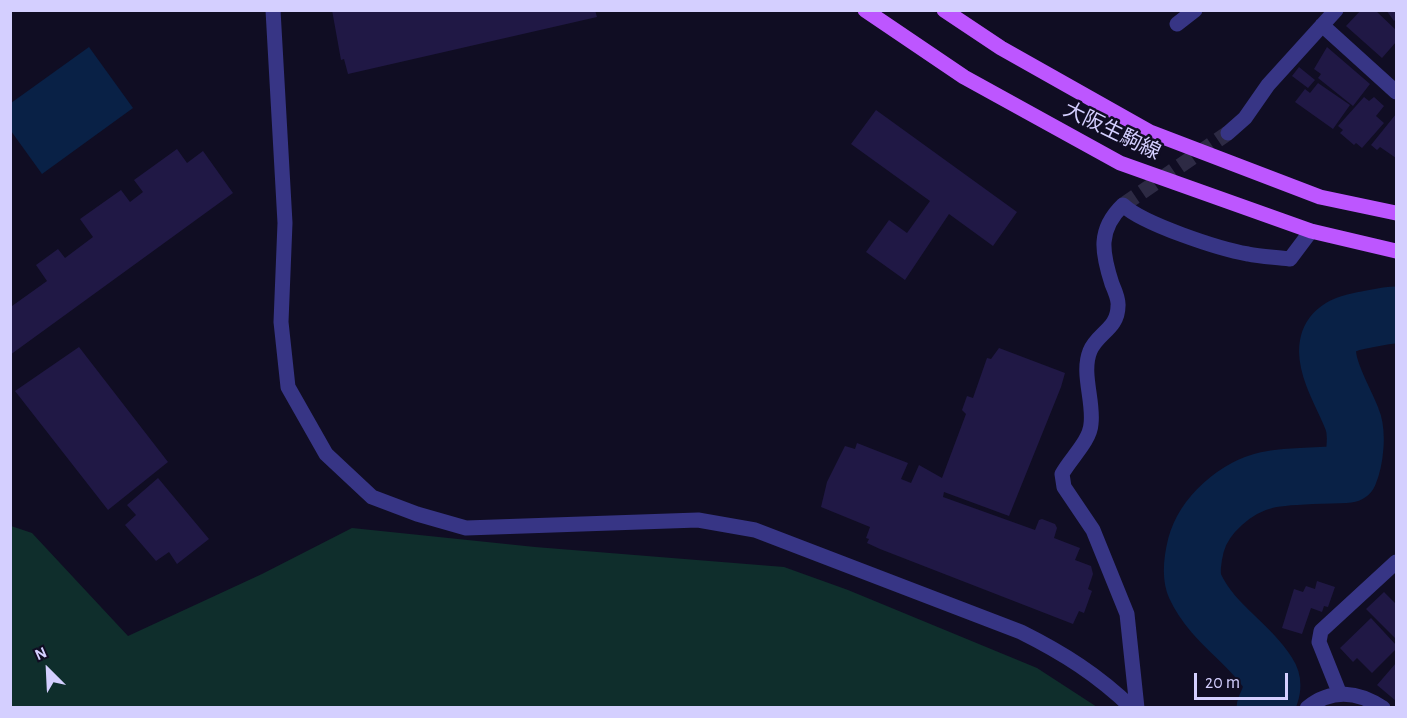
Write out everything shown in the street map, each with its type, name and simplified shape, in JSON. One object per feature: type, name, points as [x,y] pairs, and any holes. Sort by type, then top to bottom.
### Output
[{"type":"main road","name":"大阪生駒線","points":[[865,10],[964,77],[1120,163],[1311,231],[1396,251]]},
{"type":"main road","name":"大阪生駒線","points":[[944,10],[1001,48],[1150,132],[1320,197],[1396,213]]},
{"type":"street","points":[[273,10],[285,223],[281,322],[288,387],[326,454],[372,497],[417,514],[466,528],[698,520],[755,530],[1022,632],[1058,650],[1092,672],[1132,708]]},
{"type":"street","points":[[1177,24],[1195,10]]},
{"type":"street","points":[[1228,134],[1245,118],[1268,85],[1336,10]]},
{"type":"street","points":[[1322,25],[1396,92]]},
{"type":"street","points":[[1137,708],[1127,614],[1093,530],[1064,487],[1062,474],[1089,435],[1092,423],[1087,360],[1093,344],[1115,323],[1119,305],[1104,257],[1104,241],[1111,217],[1123,205],[1132,213],[1188,236],[1247,254],[1290,259],[1311,231]]},
{"type":"street","points":[[1339,692],[1318,642],[1321,631],[1396,562]]},
{"type":"street","points":[[1307,708],[1339,692],[1354,693],[1383,708]]},
{"type":"green space","points":[[11,526],[32,533],[128,636],[262,574],[352,528],[535,547],[784,567],[848,590],[1037,668],[1097,707],[11,707]]},
{"type":"water","points":[[89,47],[133,108],[42,174],[11,131],[11,103]]},
{"type":"building","points":[[332,10],[595,10],[597,17],[348,74],[344,59],[341,60]]},
{"type":"building","points":[[1361,10],[1375,10],[1396,30],[1396,42],[1382,58],[1346,26]]},
{"type":"building","points":[[1386,10],[1396,10],[1394,21]]},
{"type":"building","points":[[1327,47],[1370,84],[1353,106],[1318,78],[1321,74],[1314,69]]},
{"type":"building","points":[[1299,67],[1315,80],[1308,88],[1292,76]]},
{"type":"building","points":[[1318,83],[1350,105],[1333,129],[1295,102],[1305,89],[1310,93]]},
{"type":"building","points":[[1364,97],[1369,101],[1374,97],[1384,106],[1376,116],[1384,123],[1362,148],[1356,143],[1354,145],[1340,133],[1343,130],[1338,126]]},
{"type":"building","points":[[876,110],[1017,212],[993,246],[949,214],[905,280],[866,252],[889,220],[907,233],[930,201],[851,144]]},
{"type":"building","points":[[1396,114],[1396,158],[1380,147],[1377,150],[1371,145]]},
{"type":"building","points":[[177,149],[187,163],[203,151],[233,193],[10,355],[10,304],[12,306],[47,281],[36,265],[58,249],[65,258],[93,237],[80,219],[121,190],[130,202],[143,192],[134,180]]},
{"type":"building","points":[[79,347],[168,462],[108,510],[15,391]]},
{"type":"building","points":[[999,348],[1065,373],[1061,387],[1009,516],[944,492],[943,497],[1035,530],[1039,520],[1042,519],[1055,524],[1057,528],[1054,538],[1080,548],[1075,560],[1091,566],[1093,574],[1088,589],[1092,591],[1084,613],[1079,611],[1073,624],[867,543],[869,539],[866,538],[870,527],[821,507],[827,482],[845,446],[855,449],[857,443],[908,463],[901,479],[911,483],[919,465],[942,478],[966,414],[962,410],[967,396],[973,398],[987,358],[991,359]]},
{"type":"building","points":[[158,478],[209,539],[177,564],[169,552],[156,561],[125,525],[136,515],[127,505]]},
{"type":"building","points":[[1317,581],[1335,587],[1328,607],[1324,606],[1322,612],[1311,608],[1302,634],[1282,628],[1294,589],[1303,592],[1306,586],[1315,589]]},
{"type":"building","points":[[1384,592],[1396,604],[1396,639],[1366,609]]},
{"type":"building","points":[[1371,618],[1396,645],[1396,649],[1372,673],[1357,658],[1353,662],[1340,648]]},
{"type":"building","points":[[1396,663],[1396,701],[1377,685]]},
{"type":"waterway","points":[[1265,708],[1272,686],[1268,673],[1251,652],[1220,622],[1202,599],[1193,582],[1192,571],[1196,545],[1206,523],[1214,513],[1244,489],[1267,480],[1285,477],[1349,474],[1353,461],[1355,432],[1329,362],[1328,348],[1331,336],[1341,327],[1359,321],[1396,315]]},
{"type":"tunnel","points":[[1123,205],[1228,133]]}]
